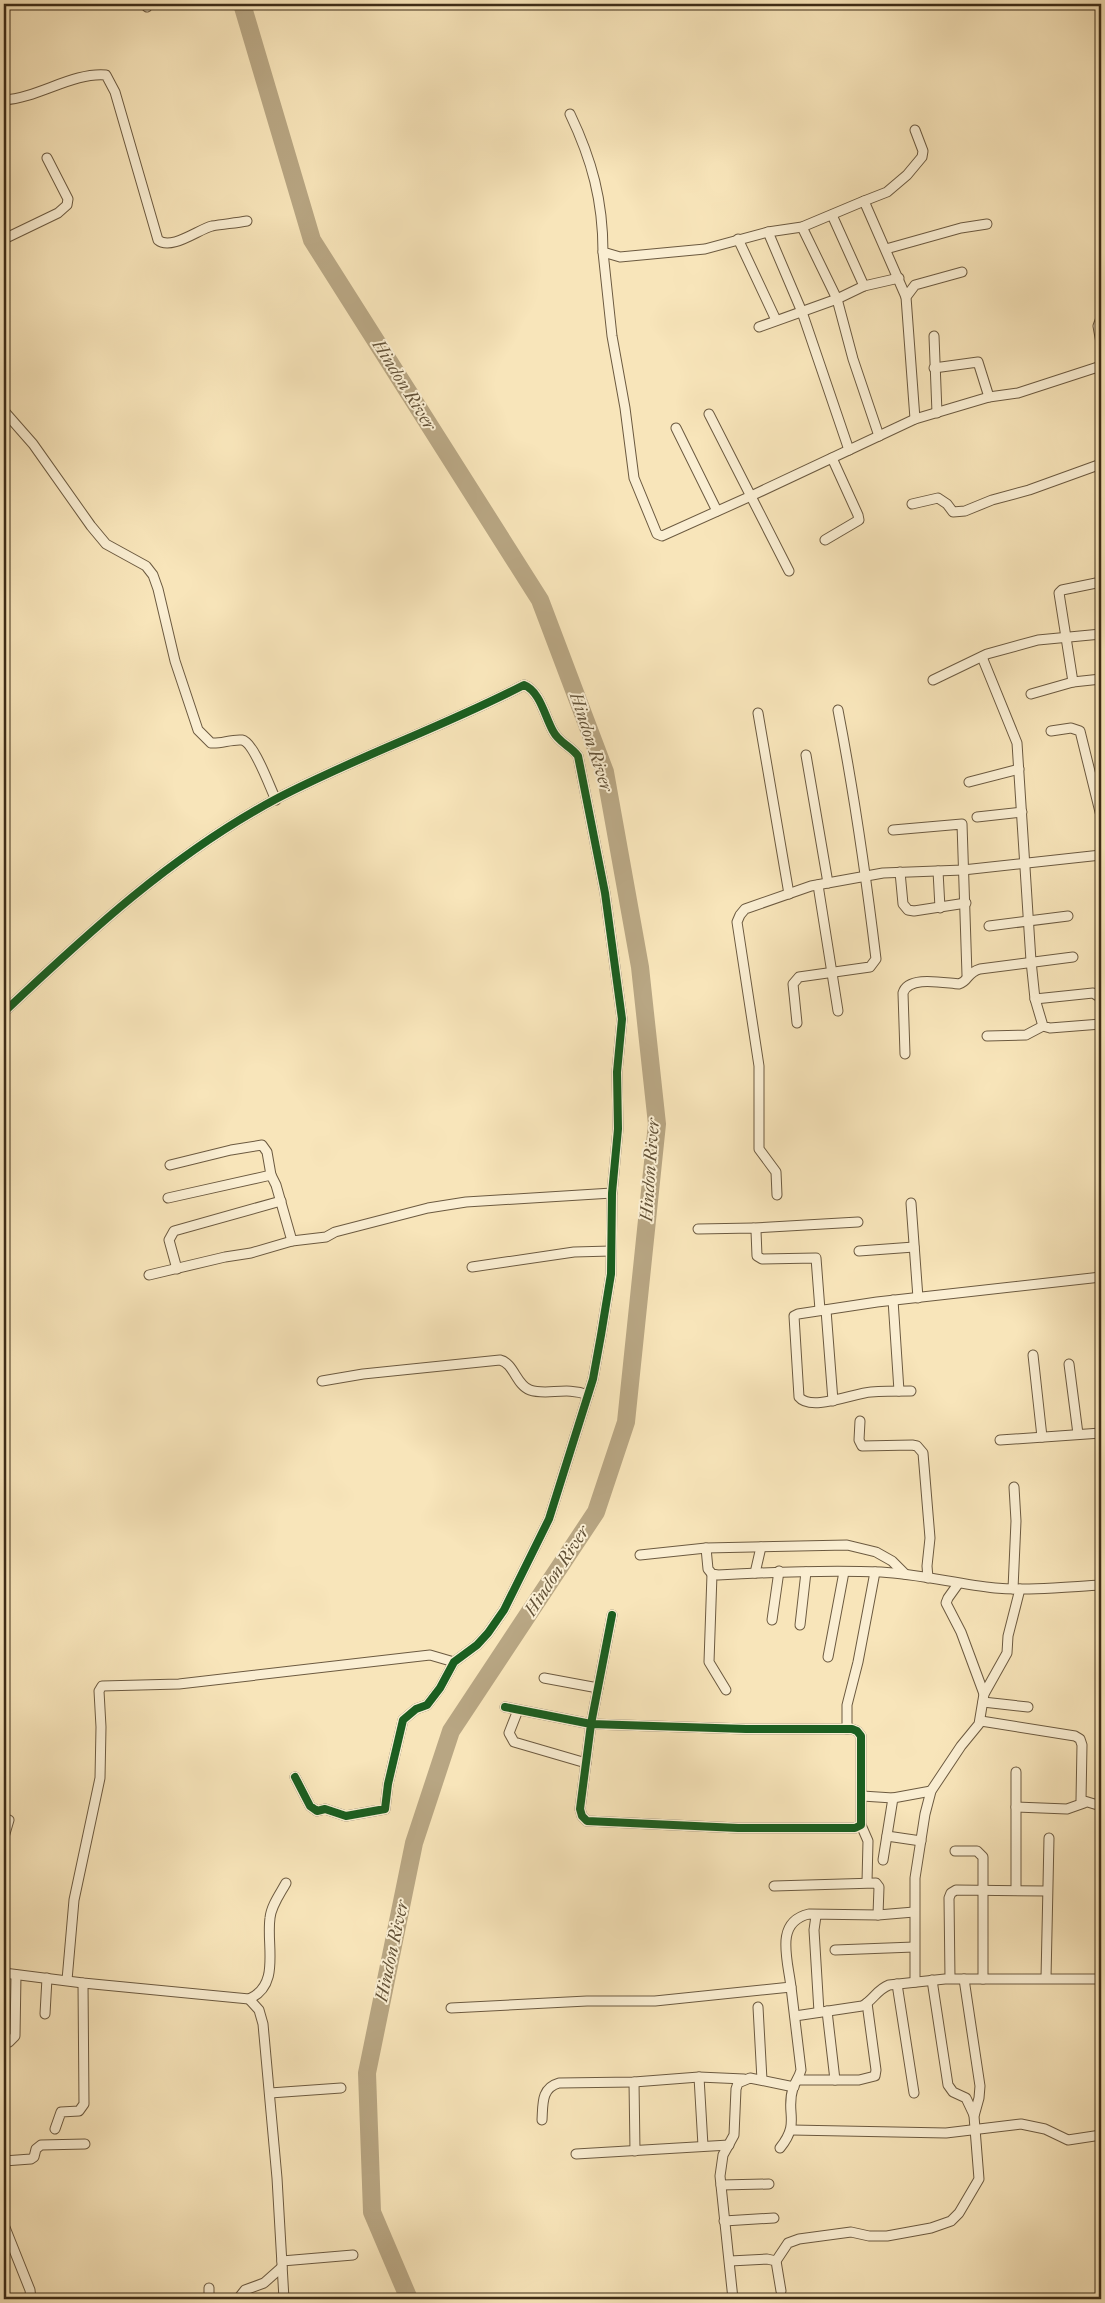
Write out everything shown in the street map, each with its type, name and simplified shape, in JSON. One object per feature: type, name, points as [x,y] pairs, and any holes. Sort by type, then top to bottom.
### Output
[{"type":"street","points":[[4,100],[25,96],[93,75],[106,75],[116,92],[158,240],[164,243],[186,238],[211,226],[248,221]]},
{"type":"street","points":[[570,114],[584,144],[596,182],[603,233],[603,252],[612,336],[625,408],[634,478],[657,534],[662,536],[915,419],[989,397],[1018,393],[1101,366]]},
{"type":"street","points":[[603,252],[620,257],[705,249],[738,239],[802,226],[832,216],[887,192],[907,175],[922,157],[923,151],[915,130]]},
{"type":"street","points":[[4,239],[58,213],[67,204],[68,199],[47,158]]},
{"type":"street","points":[[864,201],[906,297],[915,419]]},
{"type":"street","points":[[832,216],[864,286]]},
{"type":"street","points":[[886,249],[961,228],[987,224]]},
{"type":"street","points":[[802,226],[837,299],[853,359],[879,436]]},
{"type":"street","points":[[768,232],[802,312],[849,450]]},
{"type":"street","points":[[738,239],[776,320]]},
{"type":"street","points":[[906,297],[915,285],[962,272]]},
{"type":"street","points":[[759,327],[837,299],[864,286],[899,278]]},
{"type":"street","points":[[1101,318],[1098,326],[1101,343]]},
{"type":"street","points":[[934,336],[937,413]]},
{"type":"street","points":[[934,368],[978,362],[989,397]]},
{"type":"street","points":[[4,411],[33,444],[91,526],[106,544],[146,566],[151,571],[158,589],[175,661],[198,730],[211,743],[241,740],[246,742],[254,751],[276,800]]},
{"type":"street","points":[[709,414],[789,571]]},
{"type":"street","points":[[676,428],[717,511]]},
{"type":"street","points":[[825,540],[859,520],[832,458]]},
{"type":"street","points":[[912,504],[938,498],[947,504],[953,512],[965,511],[1101,464]]},
{"type":"street","points":[[1073,682],[1058,595],[1060,591],[1101,582]]},
{"type":"street","points":[[933,680],[982,657],[1038,640],[1067,639],[1101,634]]},
{"type":"street","points":[[982,657],[1017,743],[1031,961],[1035,999],[1043,1026]]},
{"type":"street","points":[[1030,694],[1073,682],[1101,679]]},
{"type":"street","points":[[4,1012],[136,892],[190,852],[276,800],[378,750],[469,712],[524,685],[533,691],[557,738],[574,751],[580,762],[610,920],[622,1019],[621,1047],[617,1072],[618,1129],[612,1193],[609,1292],[588,1395],[549,1519],[504,1610],[483,1639],[454,1662],[434,1696],[427,1704],[416,1709],[403,1720],[388,1784],[385,1809],[346,1816],[325,1809],[317,1811],[310,1806],[295,1777]]},
{"type":"street","points":[[797,1023],[794,980],[799,977],[870,967],[876,959],[866,876],[858,840],[856,804],[838,710]]},
{"type":"street","points":[[758,713],[790,894]]},
{"type":"street","points":[[1051,731],[1071,728],[1080,731],[1097,782],[1101,816]]},
{"type":"street","points":[[806,755],[838,1011]]},
{"type":"street","points":[[969,782],[1019,769]]},
{"type":"street","points":[[977,817],[1022,812]]},
{"type":"street","points":[[893,830],[962,824],[967,975],[965,982],[959,984],[917,982],[904,988],[905,1054]]},
{"type":"street","points":[[777,1195],[776,1172],[759,1149],[759,1066],[737,922],[740,914],[745,909],[823,884],[866,876],[900,872],[963,870],[1101,855]]},
{"type":"street","points":[[938,871],[940,908]]},
{"type":"street","points":[[900,872],[903,904],[908,910],[940,908],[966,903]]},
{"type":"street","points":[[989,926],[1068,916]]},
{"type":"street","points":[[967,975],[980,969],[1072,957]]},
{"type":"street","points":[[1035,999],[1093,993],[1101,998]]},
{"type":"street","points":[[987,1036],[1026,1035],[1043,1026],[1050,1028],[1101,1024]]},
{"type":"street","points":[[170,1165],[231,1150],[262,1145],[267,1152],[271,1175],[274,1178],[292,1241]]},
{"type":"street","points":[[168,1198],[271,1175]]},
{"type":"street","points":[[149,1275],[225,1257],[252,1253],[292,1241],[326,1237],[335,1232],[351,1230],[393,1216],[466,1202],[612,1193]]},
{"type":"street","points":[[177,1269],[169,1240],[174,1231],[281,1201]]},
{"type":"street","points":[[911,1203],[918,1298]]},
{"type":"street","points":[[698,1229],[858,1222]]},
{"type":"street","points":[[754,1228],[756,1231],[757,1256],[762,1258],[816,1258],[833,1401]]},
{"type":"street","points":[[859,1251],[914,1247]]},
{"type":"street","points":[[472,1267],[556,1254],[611,1251]]},
{"type":"street","points":[[911,1391],[861,1393],[833,1401],[807,1403],[799,1396],[794,1316],[893,1300],[1101,1276]]},
{"type":"street","points":[[893,1300],[899,1391]]},
{"type":"street","points":[[1033,1355],[1042,1436]]},
{"type":"street","points":[[322,1382],[363,1374],[500,1360],[506,1363],[520,1382],[530,1390],[574,1390],[588,1395]]},
{"type":"street","points":[[1069,1364],[1078,1434]]},
{"type":"street","points":[[860,1422],[859,1440],[862,1446],[912,1445],[917,1446],[923,1453],[930,1538],[927,1566],[928,1578]]},
{"type":"street","points":[[1000,1440],[1101,1432]]},
{"type":"street","points":[[915,1982],[915,1878],[931,1791],[960,1746],[980,1720],[984,1698],[1007,1653],[1008,1636],[1017,1589],[1014,1488]]},
{"type":"street","points":[[640,1555],[706,1548],[847,1545],[876,1552],[892,1562],[905,1574]]},
{"type":"street","points":[[755,1573],[761,1547]]},
{"type":"street","points":[[706,1548],[708,1569],[712,1574],[709,1662],[726,1690]]},
{"type":"street","points":[[772,1620],[779,1572]]},
{"type":"street","points":[[800,1625],[806,1572]]},
{"type":"street","points":[[828,1657],[844,1572]]},
{"type":"street","points":[[712,1574],[876,1572],[905,1574],[958,1584],[1017,1589],[1101,1585]]},
{"type":"street","points":[[847,1729],[847,1705],[858,1662],[876,1572]]},
{"type":"street","points":[[958,1584],[946,1603],[961,1632],[984,1698]]},
{"type":"street","points":[[612,1615],[591,1724],[580,1810],[587,1821],[738,1828],[855,1828],[861,1825]]},
{"type":"street","points":[[67,1980],[74,1900],[100,1778],[101,1727],[99,1691],[102,1686],[179,1684],[430,1655],[454,1662]]},
{"type":"street","points":[[544,1678],[598,1688]]},
{"type":"street","points":[[984,1698],[1028,1708]]},
{"type":"street","points":[[504,1707],[591,1724],[746,1729],[847,1729],[857,1731],[861,1736],[861,1825],[868,1841],[867,1882]]},
{"type":"street","points":[[518,1710],[509,1733],[514,1742],[586,1763]]},
{"type":"street","points":[[980,1720],[1075,1736],[1080,1739],[1082,1745],[1080,1795],[1084,1803]]},
{"type":"street","points":[[1016,1772],[1016,1890]]},
{"type":"street","points":[[862,1796],[893,1798],[931,1791]]},
{"type":"street","points":[[883,1860],[893,1798]]},
{"type":"street","points":[[1016,1807],[1067,1809],[1084,1803],[1101,1806]]},
{"type":"street","points":[[4,1837],[9,1820]]},
{"type":"street","points":[[887,1836],[921,1841]]},
{"type":"street","points":[[1046,1978],[1049,1838]]},
{"type":"street","points":[[955,1851],[980,1852],[983,1857],[981,1890],[983,1978]]},
{"type":"street","points":[[4,1973],[83,1983],[249,1999],[262,1991],[268,1981],[270,1971],[270,1918],[273,1906],[286,1883]]},
{"type":"street","points":[[774,1886],[876,1883],[879,1887],[878,1915]]},
{"type":"street","points":[[950,1978],[948,1898],[951,1893],[956,1890],[1047,1891]]},
{"type":"street","points":[[780,2148],[792,2130],[800,2061],[785,1939],[788,1928],[799,1916],[809,1914],[816,1916],[878,1915],[914,1912]]},
{"type":"street","points":[[816,1916],[814,1930],[823,2011],[835,2080]]},
{"type":"street","points":[[835,1950],[914,1947]]},
{"type":"street","points":[[4,2042],[11,2040],[16,2032],[16,1975]]},
{"type":"street","points":[[45,2014],[47,1978]]},
{"type":"street","points":[[795,2016],[862,2006],[868,2003],[880,1988],[897,1984],[950,1978],[1101,1979]]},
{"type":"street","points":[[964,1978],[980,2086],[974,2116]]},
{"type":"street","points":[[780,2291],[776,2260],[788,2243],[799,2239],[850,2232],[869,2236],[887,2236],[931,2228],[950,2221],[959,2213],[979,2179],[974,2116],[966,2098],[954,2092],[948,2085],[932,1980]]},
{"type":"street","points":[[55,2129],[61,2112],[79,2111],[84,2104],[83,1983]]},
{"type":"street","points":[[897,1984],[914,2092]]},
{"type":"street","points":[[451,2008],[655,2001],[790,1987]]},
{"type":"street","points":[[249,1999],[262,2016],[270,2093],[284,2299]]},
{"type":"street","points":[[542,2120],[545,2092],[550,2085],[559,2083],[634,2082],[699,2077],[796,2083],[870,2079],[875,2076],[876,2070],[868,2003]]},
{"type":"street","points":[[758,2007],[762,2080]]},
{"type":"street","points":[[699,2077],[703,2146]]},
{"type":"street","points":[[733,2299],[724,2222],[721,2166],[723,2155],[734,2135],[736,2089],[738,2083],[744,2079]]},
{"type":"street","points":[[634,2082],[635,2151]]},
{"type":"street","points":[[270,2093],[341,2088]]},
{"type":"street","points":[[792,2130],[946,2133],[1021,2124],[1045,2129],[1068,2140],[1101,2135]]},
{"type":"street","points":[[4,2160],[31,2159],[34,2157],[36,2149],[41,2145],[85,2144]]},
{"type":"street","points":[[576,2154],[729,2145]]},
{"type":"street","points":[[721,2185],[770,2184]]},
{"type":"street","points":[[724,2222],[774,2218]]},
{"type":"street","points":[[4,2226],[30,2290],[31,2299]]},
{"type":"street","points":[[238,2299],[245,2290],[264,2283],[282,2264],[353,2255]]},
{"type":"street","points":[[730,2261],[776,2260]]},
{"type":"street","points":[[209,2288],[209,2299]]},
{"type":"waterway","name":"Hindon River","points":[[242,4],[312,240],[540,600],[605,772],[640,967],[657,1124],[626,1422],[596,1512],[451,1731],[414,1843],[367,2073],[372,2212],[409,2299]]},
{"type":"cycle path","points":[[4,1012],[67,953],[133,896],[202,844],[238,821],[306,784],[524,685],[530,688],[538,698],[556,735],[578,756],[605,893],[622,1019],[617,1072],[618,1129],[612,1193],[611,1274],[593,1379],[549,1519],[504,1610],[477,1645],[454,1662],[440,1688],[427,1705],[416,1709],[403,1720],[388,1784],[385,1809],[346,1816],[325,1809],[317,1811],[310,1806],[295,1777]]},
{"type":"cycle path","points":[[505,1707],[591,1724],[746,1729],[852,1729],[861,1736],[861,1825],[855,1828],[738,1828],[587,1821],[582,1816],[580,1809],[591,1724],[612,1615]]}]
